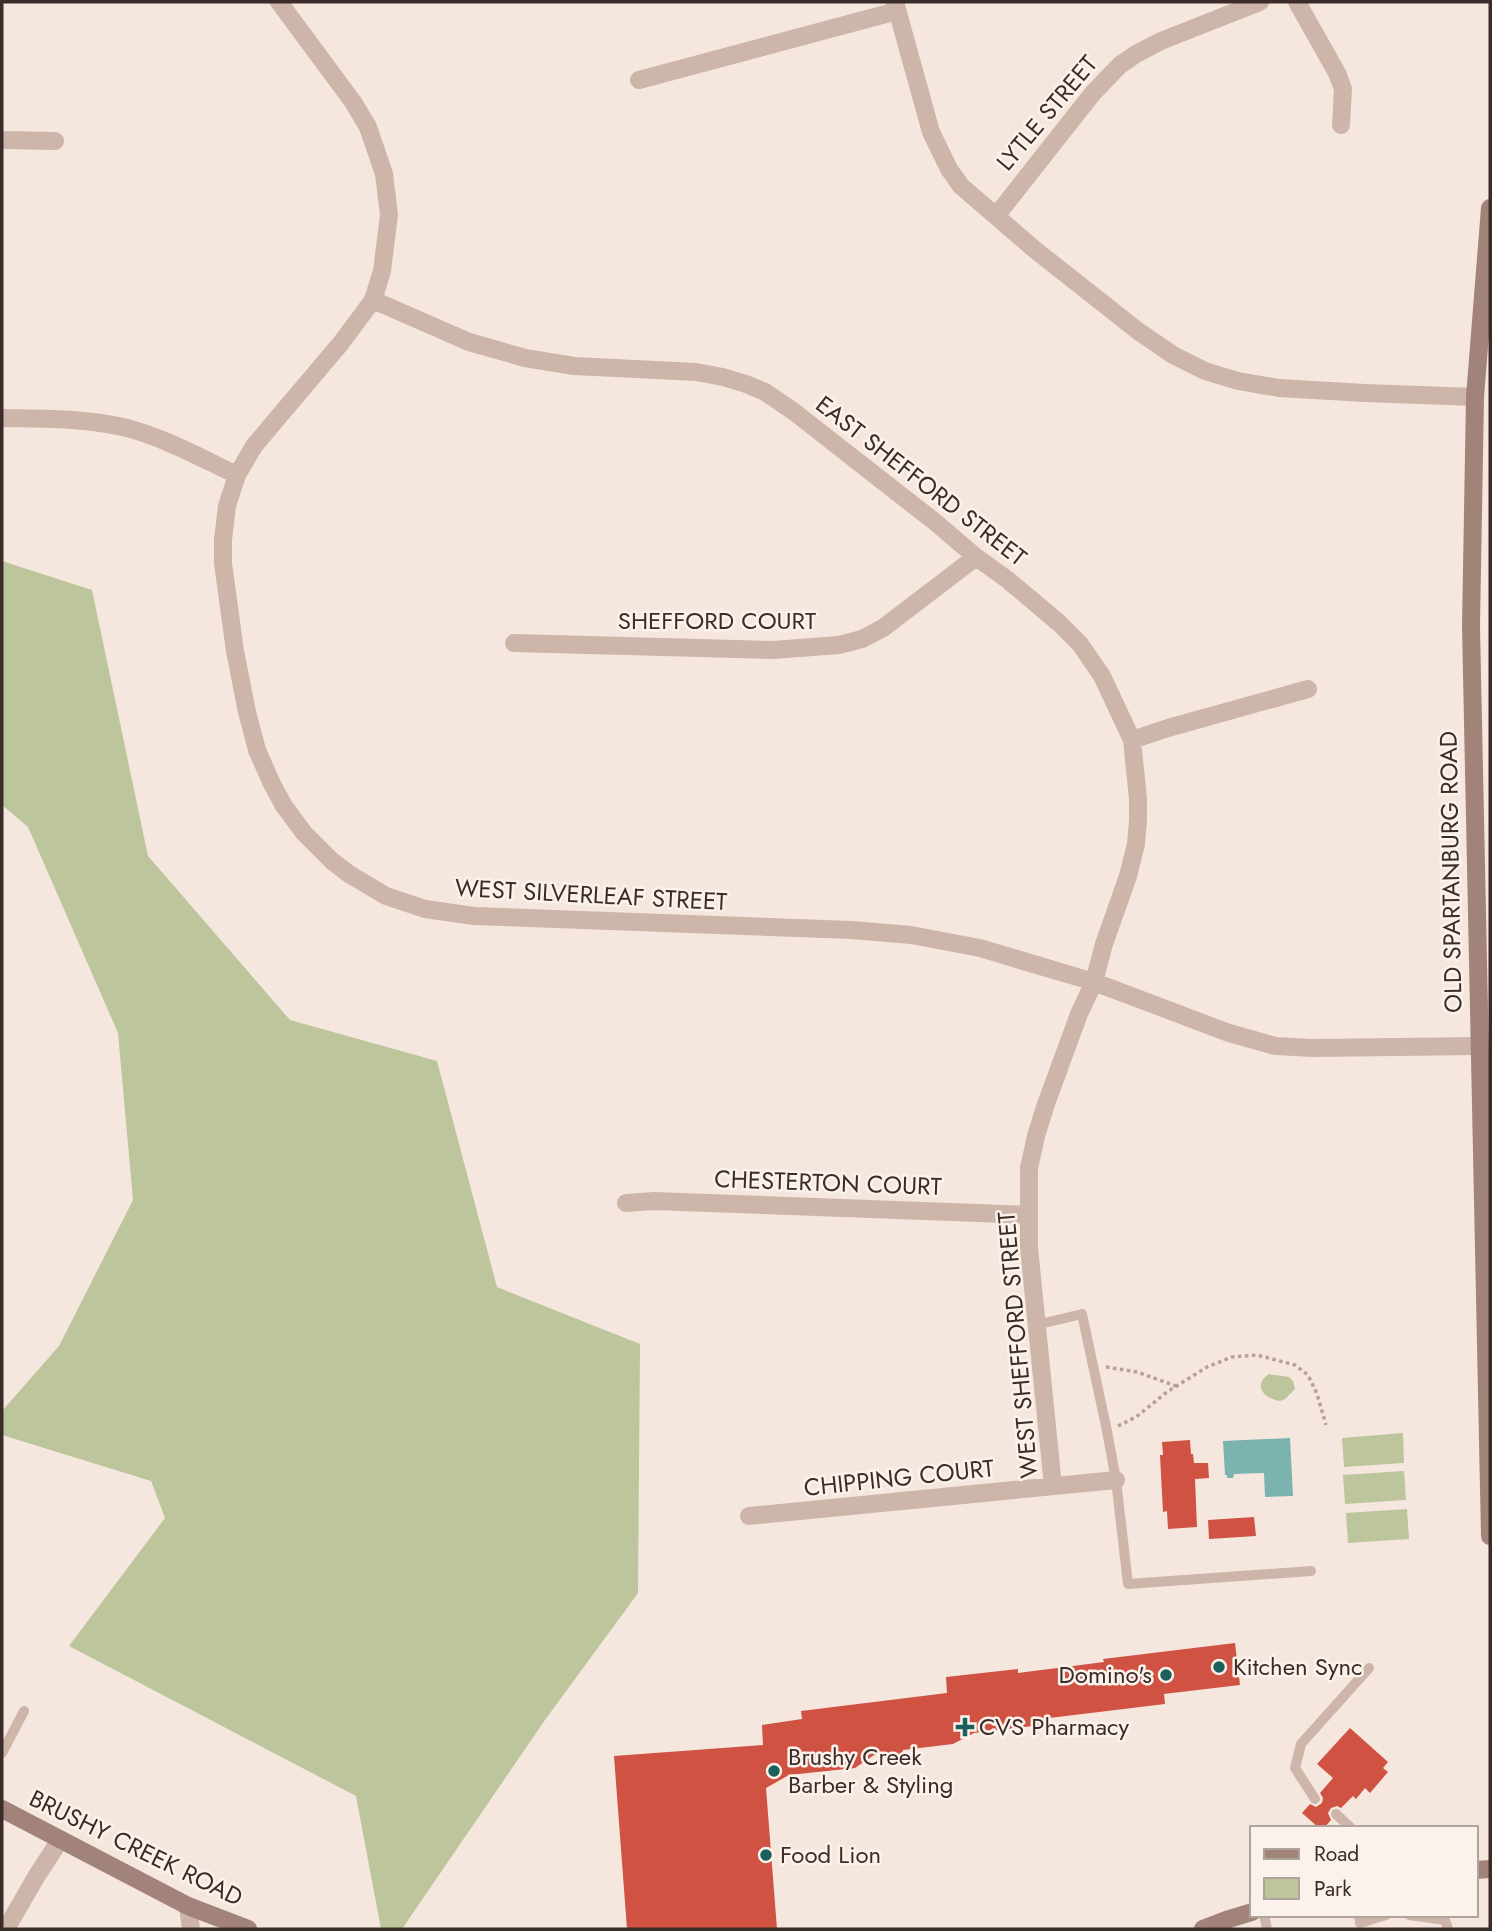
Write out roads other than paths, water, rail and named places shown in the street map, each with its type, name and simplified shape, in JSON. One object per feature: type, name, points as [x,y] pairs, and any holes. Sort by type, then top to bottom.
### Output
[{"type":"street","points":[[279,2],[354,102],[378,153],[384,174],[388,215],[382,271],[373,300]]},
{"type":"street","name":"LYTLE STREET","points":[[996,216],[1093,93],[1120,65],[1161,41],[1260,2]]},
{"type":"street","points":[[1297,2],[1338,73],[1343,89],[1341,125]]},
{"type":"street","points":[[639,80],[896,6],[925,113],[937,145],[961,186],[1138,331],[1173,355],[1205,371],[1238,381],[1279,388],[1475,397]]},
{"type":"street","points":[[2,140],[55,141]]},
{"type":"street","name":"OLD SPARTANBURG ROAD","points":[[1490,208],[1475,397],[1471,626],[1482,809],[1479,1046],[1487,1255],[1490,1536]]},
{"type":"street","name":"WEST SILVERLEAF STREET","points":[[373,300],[341,343],[254,446],[237,475],[227,506],[223,540],[223,563],[235,651],[257,750],[272,784],[294,821],[332,861],[368,887],[425,909],[474,916],[852,930],[911,935],[980,948],[1094,982],[1229,1033],[1275,1045],[1314,1048],[1479,1046]]},
{"type":"street","name":"EAST SHEFFORD STREET","points":[[373,300],[469,342],[525,358],[573,366],[696,372],[723,377],[765,392],[916,507],[1059,623],[1080,644],[1102,676],[1132,740],[1138,799],[1136,844],[1094,982]]},
{"type":"street","points":[[2,418],[60,419],[127,428],[176,446],[237,475]]},
{"type":"street","name":"SHEFFORD COURT","points":[[514,643],[773,650],[839,645],[862,639],[883,628],[976,557]]},
{"type":"street","points":[[1132,740],[1308,689]]},
{"type":"street","name":"WEST SHEFFORD STREET","points":[[1094,982],[1079,1014],[1036,1136],[1029,1168],[1028,1248],[1053,1486],[1115,1480]]},
{"type":"street","name":"CHESTERTON COURT","points":[[626,1203],[653,1201],[1029,1215]]},
{"type":"street","name":"CHIPPING COURT","points":[[749,1517],[1053,1486]]},
{"type":"street","name":"BRUSHY CREEK ROAD","points":[[2,1809],[188,1906],[248,1929]]},
{"type":"street","points":[[6,1929],[60,1840]]},
{"type":"street","points":[[188,1906],[191,1929]]},
{"type":"street","points":[[1203,1929],[1250,1913]]},
{"type":"lane","points":[[1036,1325],[1083,1314],[1107,1431],[1128,1584],[1311,1571]]},
{"type":"lane","points":[[1315,1799],[1296,1768],[1300,1744],[1369,1668]]},
{"type":"lane","points":[[2,1753],[24,1711]]},
{"type":"lane","points":[[1336,1814],[1350,1826]]},
{"type":"lane","points":[[1359,1922],[1378,1917]]},
{"type":"lane","points":[[1423,1917],[1445,1920],[1448,1929]]},
{"type":"water","points":[[1290,1438],[1293,1496],[1265,1497],[1264,1473],[1234,1474],[1233,1478],[1227,1478],[1225,1475],[1223,1441]]},
{"type":"place","name":"Kitchen Sync","points":[[1219,1667]]},
{"type":"place","name":"Domino's","points":[[1166,1675]]},
{"type":"place","name":"CVS Pharmacy","points":[[965,1727]]},
{"type":"place","name":"Brushy Creek Barber & Styling","points":[[774,1771]]},
{"type":"place","name":"Food Lion","points":[[766,1855]]}]
